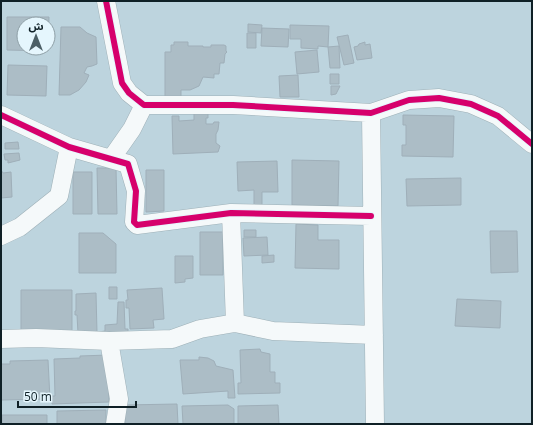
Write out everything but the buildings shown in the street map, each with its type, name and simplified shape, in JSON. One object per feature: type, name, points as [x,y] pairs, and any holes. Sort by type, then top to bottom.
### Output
[{"type":"street","points":[[106,1],[122,83],[128,93],[144,105],[233,105],[371,113],[409,100],[439,98],[471,104],[498,116],[532,144]]},
{"type":"street","points":[[111,159],[132,129],[144,105]]},
{"type":"street","points":[[371,113],[375,424]]},
{"type":"street","points":[[1,114],[69,147],[128,164],[136,191],[134,222],[137,225],[231,213],[372,216]]},
{"type":"street","points":[[1,236],[20,228],[59,196],[69,147]]},
{"type":"street","points":[[231,213],[235,323]]},
{"type":"street","points":[[1,339],[36,338],[109,341],[172,339],[200,329],[235,323],[273,330],[374,335]]},
{"type":"street","points":[[109,341],[119,399],[115,424]]},
{"type":"cycle path","points":[[106,1],[122,83],[129,93],[144,105],[233,105],[371,113],[409,100],[439,98],[471,104],[498,116],[532,144]]},
{"type":"cycle path","points":[[1,115],[69,147],[128,164],[136,191],[134,222],[137,225],[231,213],[371,216]]}]
